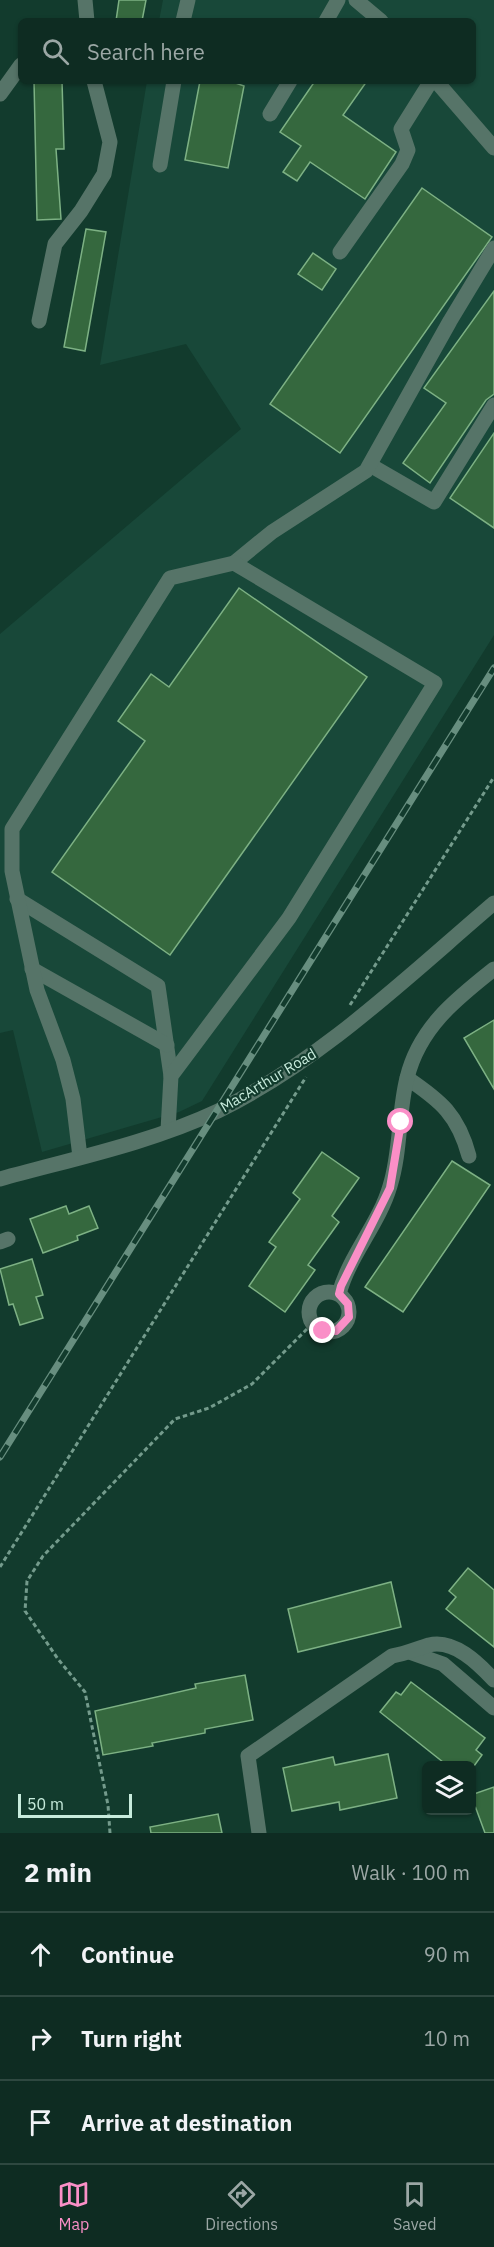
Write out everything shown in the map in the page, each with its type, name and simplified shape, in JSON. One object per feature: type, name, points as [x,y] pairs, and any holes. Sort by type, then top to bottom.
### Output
[{"type":"street","points":[[85,0],[87,18]]},
{"type":"street","points":[[184,18],[188,0]]},
{"type":"street","points":[[328,18],[338,0]]},
{"type":"street","points":[[356,0],[377,18]]},
{"type":"street","points":[[0,94],[18,69]]},
{"type":"street","points":[[39,321],[55,244],[81,211],[104,174],[110,142],[95,84]]},
{"type":"street","points":[[160,165],[174,84]]},
{"type":"street","points":[[270,114],[288,84]]},
{"type":"street","points":[[340,252],[402,164],[408,150],[401,129],[429,84]]},
{"type":"street","points":[[439,84],[494,148]]},
{"type":"street","points":[[80,1157],[71,1089],[63,1060],[37,990],[17,898],[12,872],[12,828],[170,578],[234,563],[272,532],[366,471],[450,321],[494,248]]},
{"type":"street","points":[[370,465],[434,502],[494,405]]},
{"type":"street","points":[[171,1076],[289,918],[435,683],[234,563]]},
{"type":"street","points":[[17,898],[158,986],[171,1076],[168,1130]]},
{"type":"street","name":"MacArthur Road","points":[[0,1179],[168,1130],[245,1097],[324,1047],[494,903]]},
{"type":"street","points":[[32,969],[167,1045]]},
{"type":"street","points":[[339,1294],[390,1188],[399,1148],[406,1078],[427,1030],[457,999],[494,969]]},
{"type":"street","points":[[406,1078],[445,1106],[463,1130],[469,1156]]},
{"type":"street","points":[[326,1291],[339,1294],[348,1304],[349,1317],[346,1323],[336,1331],[317,1329],[312,1324],[308,1310],[314,1298],[326,1291]]},
{"type":"street","points":[[259,1833],[248,1756],[392,1656],[412,1653],[430,1645],[450,1645],[480,1665],[494,1680]]},
{"type":"street","points":[[412,1653],[442,1664],[494,1708]]},
{"type":"path","points":[[351,1004],[494,777]]},
{"type":"path","points":[[1,1565],[300,1087]]},
{"type":"path","points":[[110,1833],[108,1805],[85,1692],[58,1659],[26,1611],[27,1581],[43,1556],[175,1419],[209,1408],[252,1384],[312,1324]]},
{"type":"shaded area","points":[[163,0],[494,0],[494,635],[202,1101],[179,1112],[42,1152],[13,1030],[0,1033],[0,634],[241,429],[186,344],[100,365],[147,84],[476,84],[476,18],[160,18]]},
{"type":"building","points":[[119,0],[146,0],[143,18],[116,18]]},
{"type":"building","points":[[34,84],[62,84],[64,149],[56,149],[61,219],[37,220]]},
{"type":"building","points":[[199,84],[244,86],[228,168],[185,160]]},
{"type":"building","points":[[313,84],[365,84],[343,115],[396,152],[365,199],[310,162],[297,181],[283,172],[301,146],[280,132]]},
{"type":"building","points":[[422,188],[492,237],[340,453],[270,404]]},
{"type":"building","points":[[86,229],[106,232],[85,351],[64,347]]},
{"type":"building","points":[[313,253],[336,269],[322,290],[298,274]]},
{"type":"building","points":[[494,291],[494,394],[486,400],[430,483],[403,463],[446,403],[424,388]]},
{"type":"building","points":[[494,433],[494,528],[450,498]]},
{"type":"building","points":[[239,588],[367,677],[170,955],[52,872],[145,741],[118,721],[151,674],[169,687]]},
{"type":"building","points":[[494,1020],[494,1089],[464,1038]]},
{"type":"building","points":[[322,1152],[359,1178],[332,1216],[339,1222],[308,1265],[315,1270],[285,1312],[249,1286],[276,1247],[269,1242],[300,1199],[293,1193]]},
{"type":"building","points":[[452,1161],[490,1185],[403,1312],[365,1287]]},
{"type":"building","points":[[66,1206],[69,1214],[89,1206],[98,1228],[77,1236],[78,1240],[43,1253],[30,1219]]},
{"type":"building","points":[[32,1259],[43,1295],[36,1297],[43,1318],[20,1325],[13,1304],[9,1305],[0,1269]]},
{"type":"building","points":[[468,1568],[494,1590],[494,1647],[446,1609],[456,1597],[449,1591]]},
{"type":"building","points":[[391,1582],[401,1627],[298,1652],[288,1609]]},
{"type":"building","points":[[245,1675],[253,1720],[205,1729],[205,1733],[152,1743],[153,1746],[103,1755],[95,1711],[196,1688],[195,1684]]},
{"type":"building","points":[[411,1682],[485,1738],[476,1750],[482,1755],[476,1763],[476,1761],[442,1761],[380,1712],[396,1692],[401,1695]]},
{"type":"building","points":[[388,1754],[397,1798],[340,1810],[339,1802],[292,1811],[283,1768],[333,1757],[335,1765]]},
{"type":"building","points":[[494,1787],[494,1833],[485,1833],[476,1809],[476,1793]]},
{"type":"building","points":[[218,1814],[222,1833],[151,1833],[150,1827]]},
{"type":"railway","points":[[0,1457],[494,668]]},
{"type":"route","points":[[323,1331],[330,1332],[342,1328],[349,1317],[348,1304],[339,1294],[341,1286],[390,1188],[399,1148],[401,1122]]}]
